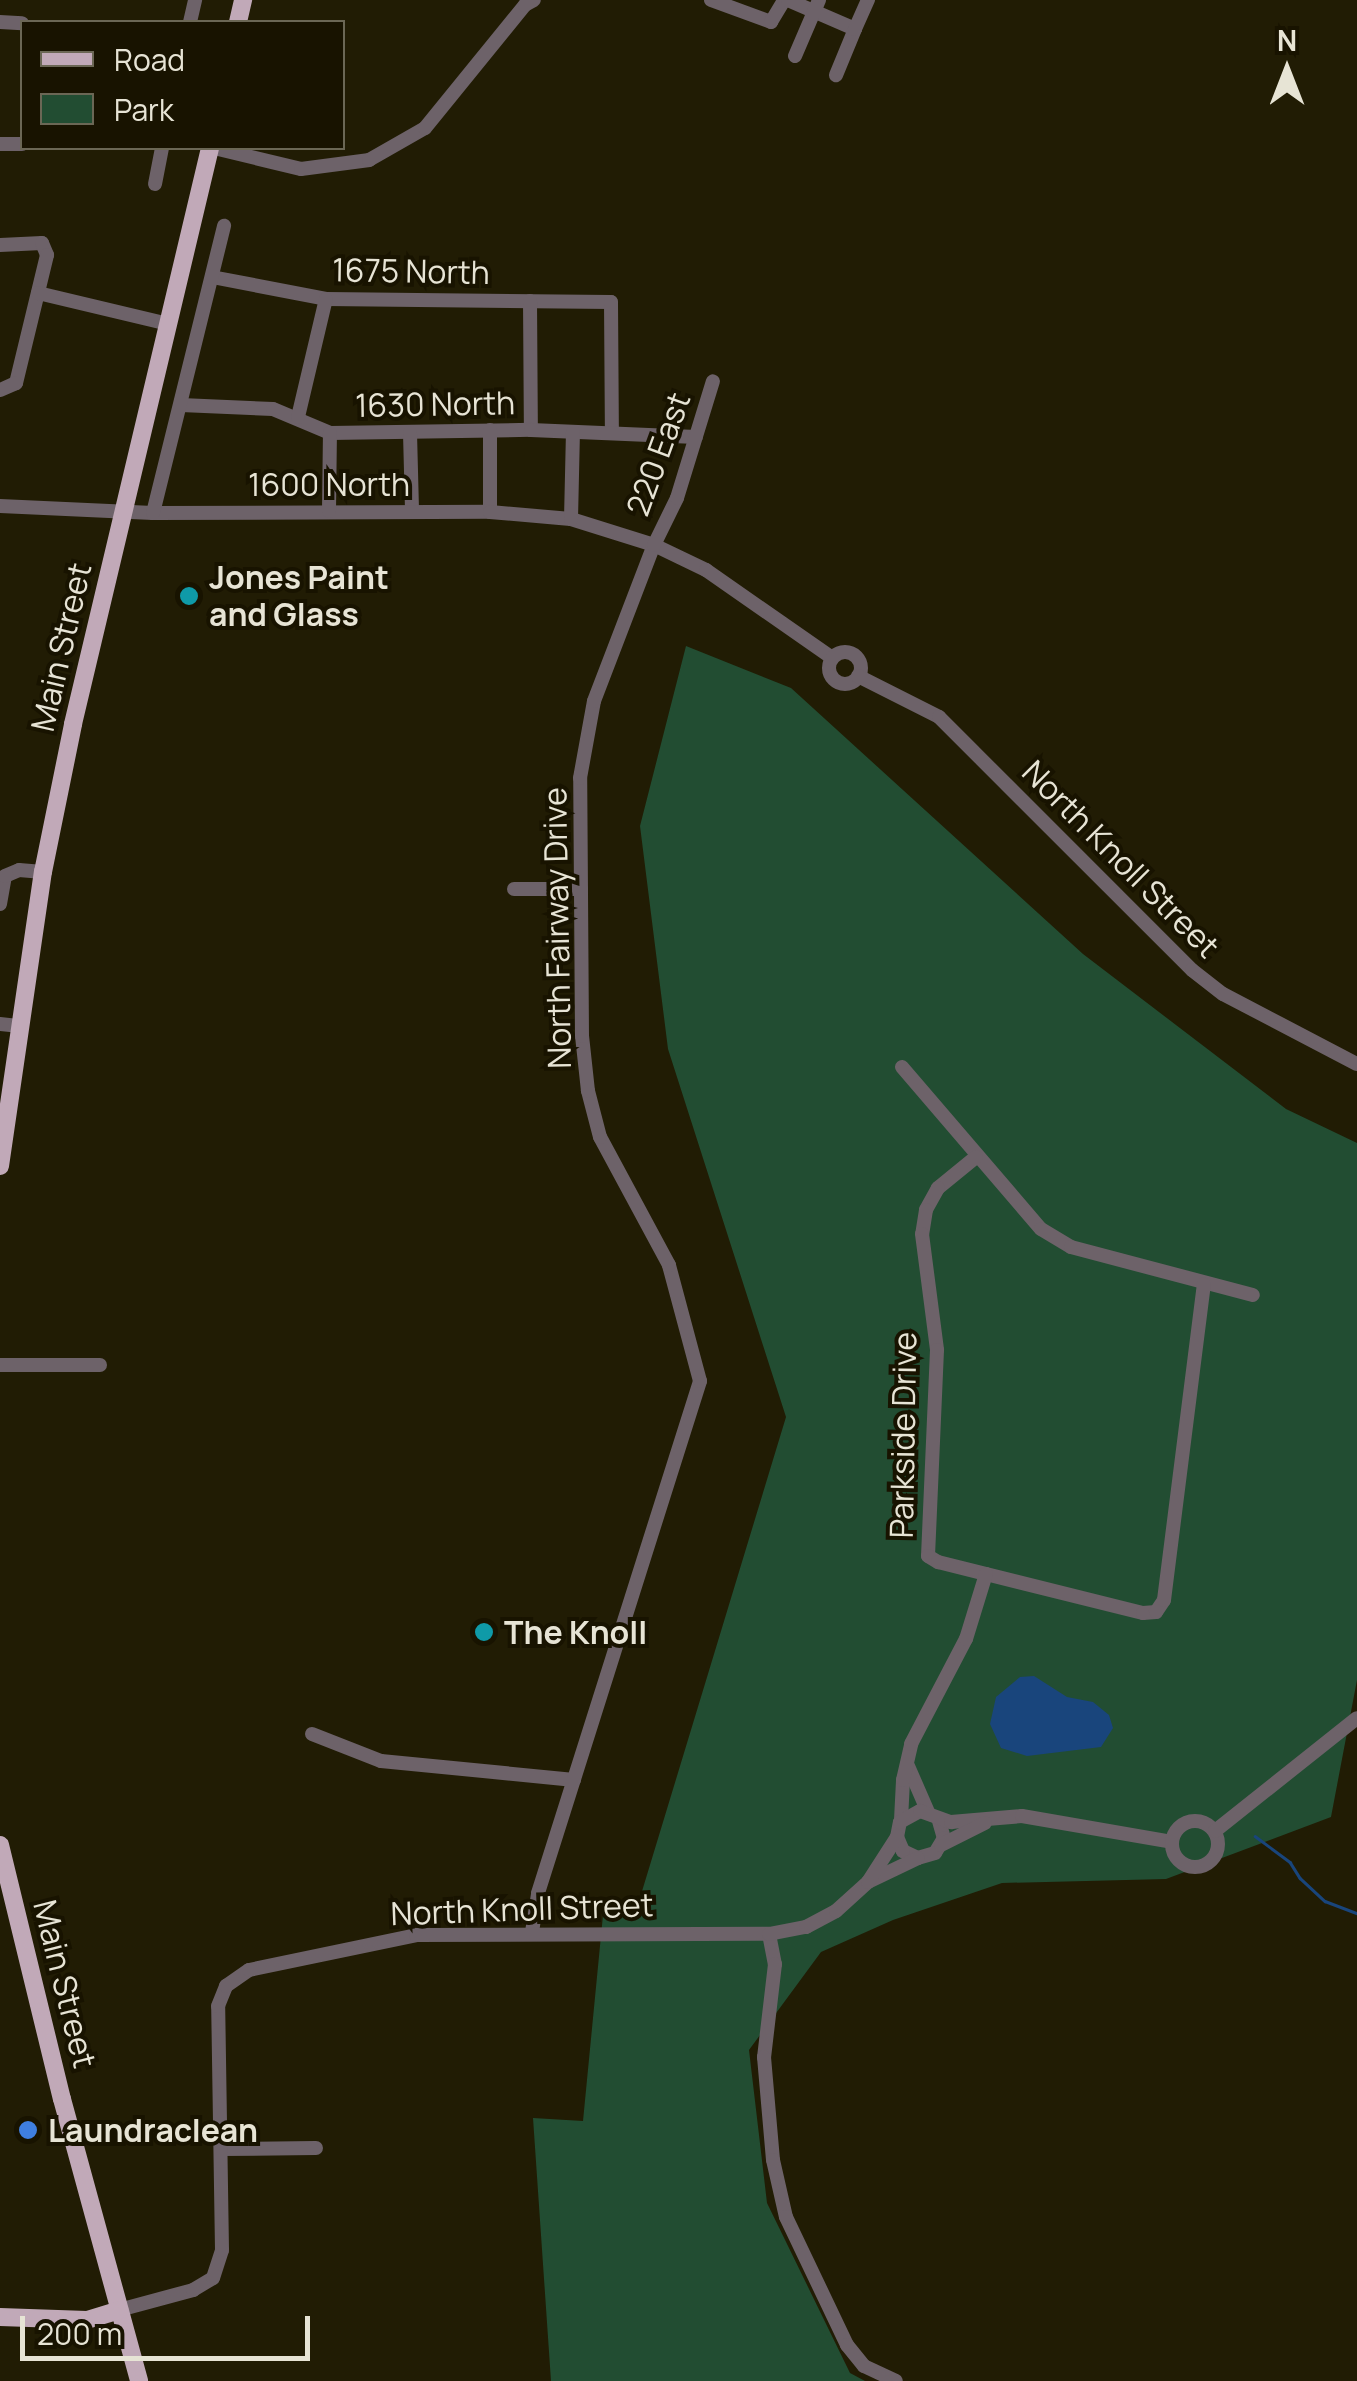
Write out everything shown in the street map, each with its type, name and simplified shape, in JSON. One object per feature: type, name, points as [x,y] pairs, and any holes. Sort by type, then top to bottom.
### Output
[{"type":"main road","name":"Main Street","points":[[0,1166],[43,872],[124,510],[212,150]]},
{"type":"main road","name":"Main Street","points":[[0,1845],[138,2381]]},
{"type":"main road","points":[[0,2317],[87,2320],[120,2310]]},
{"type":"street","points":[[220,150],[301,169],[369,160],[425,128],[534,0]]},
{"type":"street","points":[[711,0],[771,22],[786,0],[817,6],[855,29]]},
{"type":"street","points":[[836,75],[868,0]]},
{"type":"street","points":[[795,56],[817,6]]},
{"type":"street","points":[[155,184],[162,150]]},
{"type":"street","points":[[153,513],[224,226]]},
{"type":"street","points":[[0,244],[42,243],[46,255],[16,383],[0,390]]},
{"type":"street","name":"1675 North","points":[[212,277],[326,299],[611,302],[612,433]]},
{"type":"street","points":[[38,293],[168,324]]},
{"type":"street","points":[[298,417],[326,299]]},
{"type":"street","points":[[530,301],[531,430]]},
{"type":"street","name":"220 East","points":[[654,545],[677,498],[713,381]]},
{"type":"street","name":"1630 North","points":[[181,406],[273,410],[330,433],[531,430],[696,437]]},
{"type":"street","points":[[490,430],[490,512]]},
{"type":"street","points":[[571,519],[573,432]]},
{"type":"street","points":[[330,433],[330,511]]},
{"type":"street","points":[[410,433],[412,510]]},
{"type":"street","name":"1600 North","points":[[0,506],[153,513],[490,512],[571,519],[654,545]]},
{"type":"street","name":"North Knoll Street","points":[[654,545],[706,570],[832,658],[852,654],[859,661],[858,676],[850,683],[836,681],[829,668],[832,658]]},
{"type":"street","name":"North Fairway Drive","points":[[532,1932],[538,1893],[700,1381],[669,1265],[600,1138],[588,1092],[581,888],[584,737],[654,545]]},
{"type":"street","name":"North Knoll Street","points":[[858,676],[939,717],[1192,970],[1223,994],[1357,1064]]},
{"type":"street","points":[[0,904],[5,876],[19,870],[43,872]]},
{"type":"street","points":[[514,889],[581,888]]},
{"type":"street","points":[[0,1024],[20,1026]]},
{"type":"street","points":[[902,1067],[1041,1228],[1071,1246],[1204,1285],[1253,1295]]},
{"type":"street","name":"Parkside Drive","points":[[976,1156],[938,1188],[926,1210],[922,1234],[937,1350],[928,1556],[986,1574]]},
{"type":"street","points":[[918,1858],[903,1850],[899,1829],[902,1780],[911,1744],[966,1640],[986,1574],[1143,1614],[1156,1612],[1164,1600],[1204,1285]]},
{"type":"street","points":[[0,1365],[100,1365]]},
{"type":"street","name":"North Knoll Street","points":[[868,1882],[912,1812],[990,1820],[1022,1816],[1172,1842],[1177,1859],[1194,1867],[1202,1866],[1215,1855],[1215,1832],[1357,1718]]},
{"type":"street","points":[[312,1734],[381,1760],[574,1780]]},
{"type":"street","points":[[908,1766],[934,1816],[942,1845]]},
{"type":"street","name":"North Knoll Street","points":[[120,2310],[193,2290],[213,2278],[222,2250],[218,2006],[226,1986],[249,1970],[384,1939],[532,1932],[770,1934],[806,1927],[836,1911],[868,1882],[935,1853],[942,1845],[990,1820]]},
{"type":"street","points":[[1172,1842],[1181,1825],[1190,1821],[1199,1821],[1215,1832]]},
{"type":"street","points":[[770,1934],[775,1964],[764,2057],[773,2160],[786,2217],[848,2346],[864,2366],[896,2381]]},
{"type":"street","points":[[220,2150],[316,2148]]},
{"type":"green space","points":[[686,646],[791,688],[1083,954],[1286,1109],[1357,1143],[1357,1680],[1331,1817],[1166,1879],[1002,1883],[893,1920],[821,1952],[749,2050],[767,2203],[850,2373],[865,2381],[551,2381],[533,2118],[583,2121],[603,1915],[636,1911],[786,1417],[668,1049],[640,826]]},
{"type":"water","points":[[1034,1676],[1067,1697],[1093,1702],[1109,1715],[1113,1728],[1101,1747],[1027,1756],[1001,1748],[990,1724],[996,1697],[1020,1677]]},
{"type":"waterway","points":[[1255,1836],[1290,1862],[1300,1878],[1325,1901],[1357,1913]]},
{"type":"place","name":"Jones Paint and Glass","points":[[189,596]]},
{"type":"place","name":"The Knoll","points":[[484,1632]]},
{"type":"place","name":"Laundraclean","points":[[28,2130]]}]
